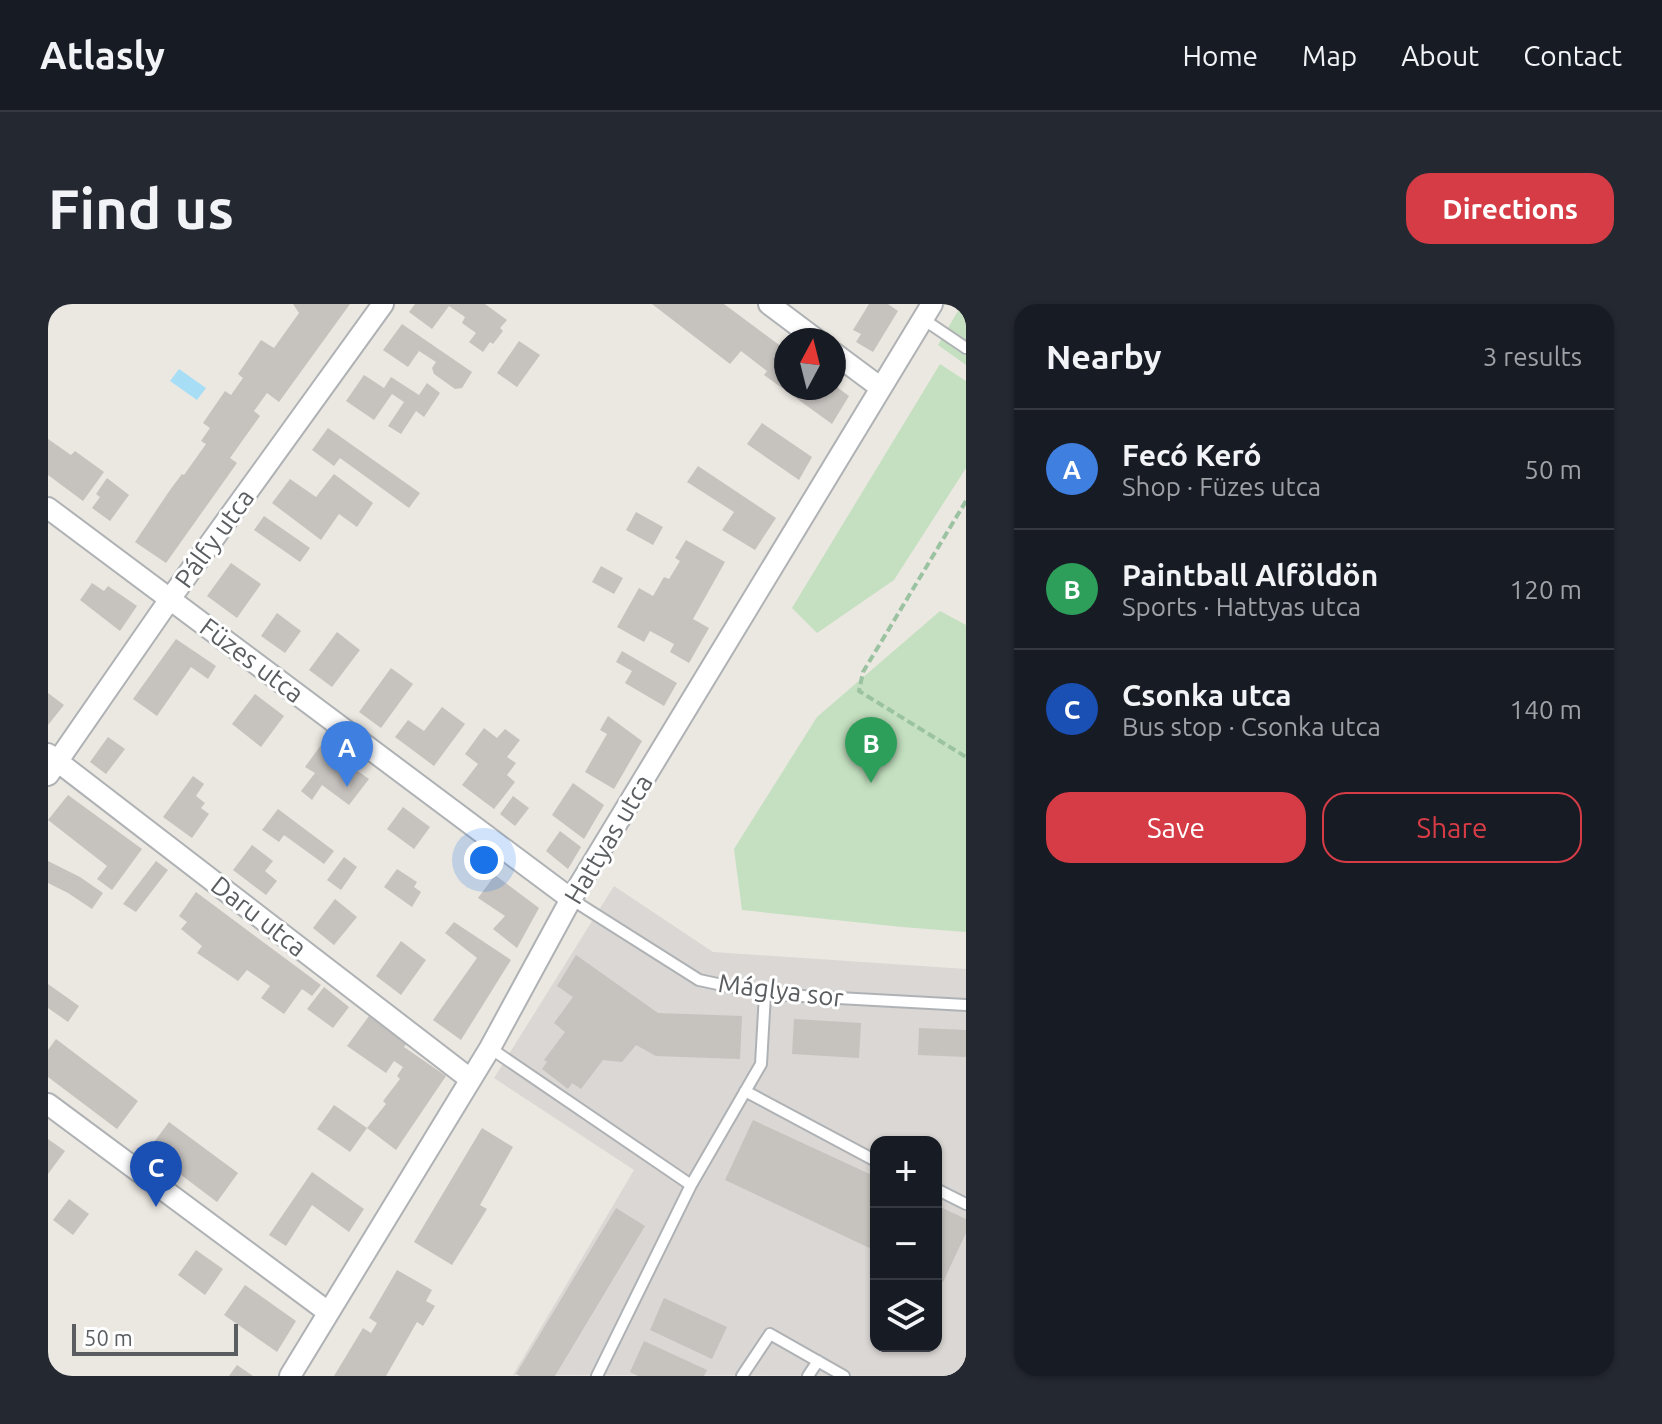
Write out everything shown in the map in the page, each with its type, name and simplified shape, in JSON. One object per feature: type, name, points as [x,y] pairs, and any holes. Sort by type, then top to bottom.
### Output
[{"type":"street","name":"Pálfy utca","points":[[51,763],[383,304]]},
{"type":"street","points":[[769,304],[801,328]]},
{"type":"street","name":"Hattyas utca","points":[[290,1376],[490,1048],[571,899],[927,311]]},
{"type":"street","points":[[846,362],[881,388]]},
{"type":"street","name":"Füzes utca","points":[[48,508],[571,899]]},
{"type":"street","name":"Daru utca","points":[[51,763],[470,1079]]},
{"type":"street","points":[[48,1104],[328,1312]]},
{"type":"lane","points":[[927,311],[966,348]]},
{"type":"lane","name":"Máglya sor","points":[[571,899],[699,980],[765,994],[966,1005]]},
{"type":"lane","points":[[597,1376],[691,1185],[761,1064],[765,994]]},
{"type":"lane","points":[[490,1048],[691,1185]]},
{"type":"lane","points":[[745,1091],[870,1158]]},
{"type":"lane","points":[[942,1192],[966,1204]]},
{"type":"lane","points":[[742,1376],[770,1334],[844,1376]]},
{"type":"lane","points":[[808,1376],[818,1361]]},
{"type":"path","points":[[966,501],[863,672],[859,691],[966,757]]},
{"type":"shaded area","points":[[614,886],[713,952],[966,969],[966,1376],[513,1375],[634,1170],[494,1078]]},
{"type":"green space","points":[[962,304],[966,304],[966,365],[938,345]]},
{"type":"green space","points":[[940,364],[966,381],[966,468],[894,580],[817,633],[792,608]]},
{"type":"green space","points":[[940,611],[966,625],[966,932],[742,910],[734,849],[817,717]]},
{"type":"water","points":[[179,369],[206,388],[197,400],[170,381]]},
{"type":"building","points":[[293,304],[350,304],[279,402],[267,393],[254,411],[260,416],[230,458],[237,463],[166,563],[135,542],[206,444],[201,441],[210,428],[203,423],[225,391],[231,395],[243,378],[238,374],[261,340],[274,348],[299,313]]},
{"type":"building","points":[[415,304],[485,304],[507,320],[500,328],[503,331],[483,352],[469,342],[476,333],[462,323],[465,317],[449,306],[432,329],[409,312]]},
{"type":"building","points":[[652,304],[724,304],[774,341],[774,382],[764,375],[767,371],[741,351],[730,364]]},
{"type":"building","points":[[869,304],[888,304],[898,311],[873,352],[856,342],[861,334],[853,330]]},
{"type":"building","points":[[402,324],[472,372],[462,388],[455,389],[434,374],[432,368],[436,362],[419,351],[408,367],[383,350]]},
{"type":"building","points":[[519,341],[540,355],[517,387],[497,373]]},
{"type":"building","points":[[364,375],[384,388],[391,377],[419,395],[427,383],[440,393],[424,417],[416,411],[401,434],[388,426],[404,402],[392,394],[374,420],[346,401]]},
{"type":"building","points":[[846,394],[849,396],[832,424],[799,400],[846,400]]},
{"type":"building","points":[[762,423],[812,457],[799,480],[747,444]]},
{"type":"building","points":[[328,428],[420,493],[409,508],[340,458],[334,466],[312,450]]},
{"type":"building","points":[[48,439],[71,455],[75,451],[104,472],[83,501],[48,475]]},
{"type":"building","points":[[698,466],[776,518],[755,550],[722,530],[734,512],[687,482]]},
{"type":"building","points":[[334,474],[373,503],[357,527],[339,514],[321,540],[272,503],[290,479],[316,497]]},
{"type":"building","points":[[107,478],[129,495],[110,521],[92,508],[100,497],[96,494]]},
{"type":"building","points":[[636,512],[663,527],[653,545],[626,530]]},
{"type":"building","points":[[264,516],[310,548],[300,562],[254,530]]},
{"type":"building","points":[[686,540],[725,562],[693,619],[709,628],[689,663],[670,652],[674,644],[650,631],[644,642],[617,627],[639,588],[653,596],[664,577],[669,579],[680,561],[675,558]]},
{"type":"building","points":[[231,563],[261,584],[237,618],[207,596]]},
{"type":"building","points":[[601,566],[623,578],[614,594],[592,582]]},
{"type":"building","points":[[92,583],[104,591],[108,586],[137,606],[120,631],[80,600]]},
{"type":"building","points":[[277,613],[301,631],[285,653],[261,636]]},
{"type":"building","points":[[337,632],[360,650],[332,687],[309,670]]},
{"type":"building","points":[[176,639],[216,666],[208,679],[191,667],[157,716],[133,699]]},
{"type":"building","points":[[622,651],[677,683],[664,706],[625,683],[632,671],[616,662]]},
{"type":"building","points":[[391,668],[413,684],[381,728],[359,712]]},
{"type":"building","points":[[48,693],[64,705],[48,725]]},
{"type":"building","points":[[255,694],[284,716],[261,747],[232,724]]},
{"type":"building","points":[[442,707],[465,724],[434,766],[395,737],[408,720],[424,731]]},
{"type":"building","points":[[608,716],[642,741],[614,789],[585,772],[607,734],[600,730]]},
{"type":"building","points":[[484,728],[497,738],[505,729],[520,740],[507,757],[516,763],[507,775],[515,782],[494,809],[462,785],[478,764],[465,754]]},
{"type":"building","points":[[108,737],[125,749],[106,774],[90,762]]},
{"type":"building","points":[[321,745],[369,779],[349,805],[322,785],[312,800],[301,791],[315,773],[305,767]]},
{"type":"building","points":[[193,776],[204,784],[196,796],[205,803],[201,808],[209,814],[192,838],[163,817]]},
{"type":"building","points":[[573,783],[604,805],[584,839],[552,815]]},
{"type":"building","points":[[68,795],[142,849],[112,890],[97,879],[107,866],[48,820]]},
{"type":"building","points":[[513,796],[529,808],[515,826],[500,814]]},
{"type":"building","points":[[403,807],[430,827],[414,849],[387,829]]},
{"type":"building","points":[[278,809],[334,851],[324,864],[284,835],[279,842],[262,830]]},
{"type":"building","points":[[560,831],[581,847],[568,869],[546,851]]},
{"type":"building","points":[[252,845],[273,861],[265,871],[277,881],[266,895],[233,870]]},
{"type":"building","points":[[344,857],[357,867],[341,890],[327,880]]},
{"type":"building","points":[[48,861],[103,893],[92,909],[48,883]]},
{"type":"building","points":[[156,861],[168,870],[136,912],[123,904]]},
{"type":"building","points":[[397,869],[417,882],[414,887],[421,892],[412,907],[384,887]]},
{"type":"building","points":[[495,875],[539,908],[517,948],[493,929],[505,916],[478,898]]},
{"type":"building","points":[[196,892],[321,985],[312,996],[302,989],[284,1014],[261,998],[270,986],[247,970],[238,981],[197,953],[202,946],[181,929],[187,922],[179,916]]},
{"type":"building","points":[[335,899],[357,917],[334,945],[313,928]]},
{"type":"building","points":[[454,922],[511,960],[461,1040],[433,1020],[477,958],[445,933]]},
{"type":"building","points":[[401,941],[426,960],[401,995],[376,976]]},
{"type":"building","points":[[576,955],[658,1013],[742,1016],[740,1059],[656,1056],[636,1045],[622,1062],[603,1060],[581,1089],[572,1083],[568,1089],[542,1069],[547,1062],[544,1060],[565,1032],[554,1023],[573,997],[557,986]]},
{"type":"building","points":[[48,984],[79,1006],[68,1022],[48,1008]]},
{"type":"building","points":[[324,987],[349,1007],[333,1028],[307,1009]]},
{"type":"building","points":[[369,1016],[407,1043],[404,1047],[446,1076],[396,1150],[367,1128],[386,1104],[383,1101],[400,1079],[397,1076],[403,1067],[394,1061],[386,1073],[347,1046]]},
{"type":"building","points":[[794,1019],[861,1023],[859,1058],[792,1054]]},
{"type":"building","points":[[919,1028],[966,1030],[966,1057],[918,1055]]},
{"type":"building","points":[[56,1039],[138,1101],[117,1129],[48,1077],[48,1050]]},
{"type":"building","points":[[334,1105],[367,1128],[350,1152],[317,1129]]},
{"type":"building","points":[[753,1120],[870,1174],[870,1248],[725,1180]]},
{"type":"building","points":[[169,1122],[238,1173],[217,1202],[148,1150]]},
{"type":"building","points":[[482,1128],[513,1147],[480,1205],[487,1209],[452,1265],[414,1242]]},
{"type":"building","points":[[48,1139],[65,1151],[48,1174]]},
{"type":"building","points":[[312,1172],[364,1209],[349,1232],[312,1205],[286,1246],[269,1235]]},
{"type":"building","points":[[69,1199],[89,1214],[73,1235],[53,1220]]},
{"type":"building","points":[[616,1208],[645,1226],[555,1376],[516,1374]]},
{"type":"building","points":[[942,1208],[966,1219],[966,1233],[943,1282]]},
{"type":"building","points":[[196,1250],[223,1269],[205,1295],[178,1275]]},
{"type":"building","points":[[397,1270],[432,1290],[426,1301],[435,1306],[423,1326],[417,1322],[386,1376],[334,1376],[363,1328],[371,1333],[377,1323],[369,1318]]},
{"type":"building","points":[[245,1285],[296,1321],[277,1352],[224,1315]]},
{"type":"building","points":[[664,1298],[727,1327],[712,1359],[650,1330]]},
{"type":"building","points":[[644,1341],[707,1370],[704,1376],[638,1376],[630,1372]]},
{"type":"building","points":[[237,1365],[253,1376],[229,1376]]},
{"type":"place","name":"Paintball Alföldön","points":[[871,783]]},
{"type":"place","name":"Fecó Keró","points":[[347,787]]},
{"type":"place","name":"Csonka utca","points":[[156,1207]]}]
